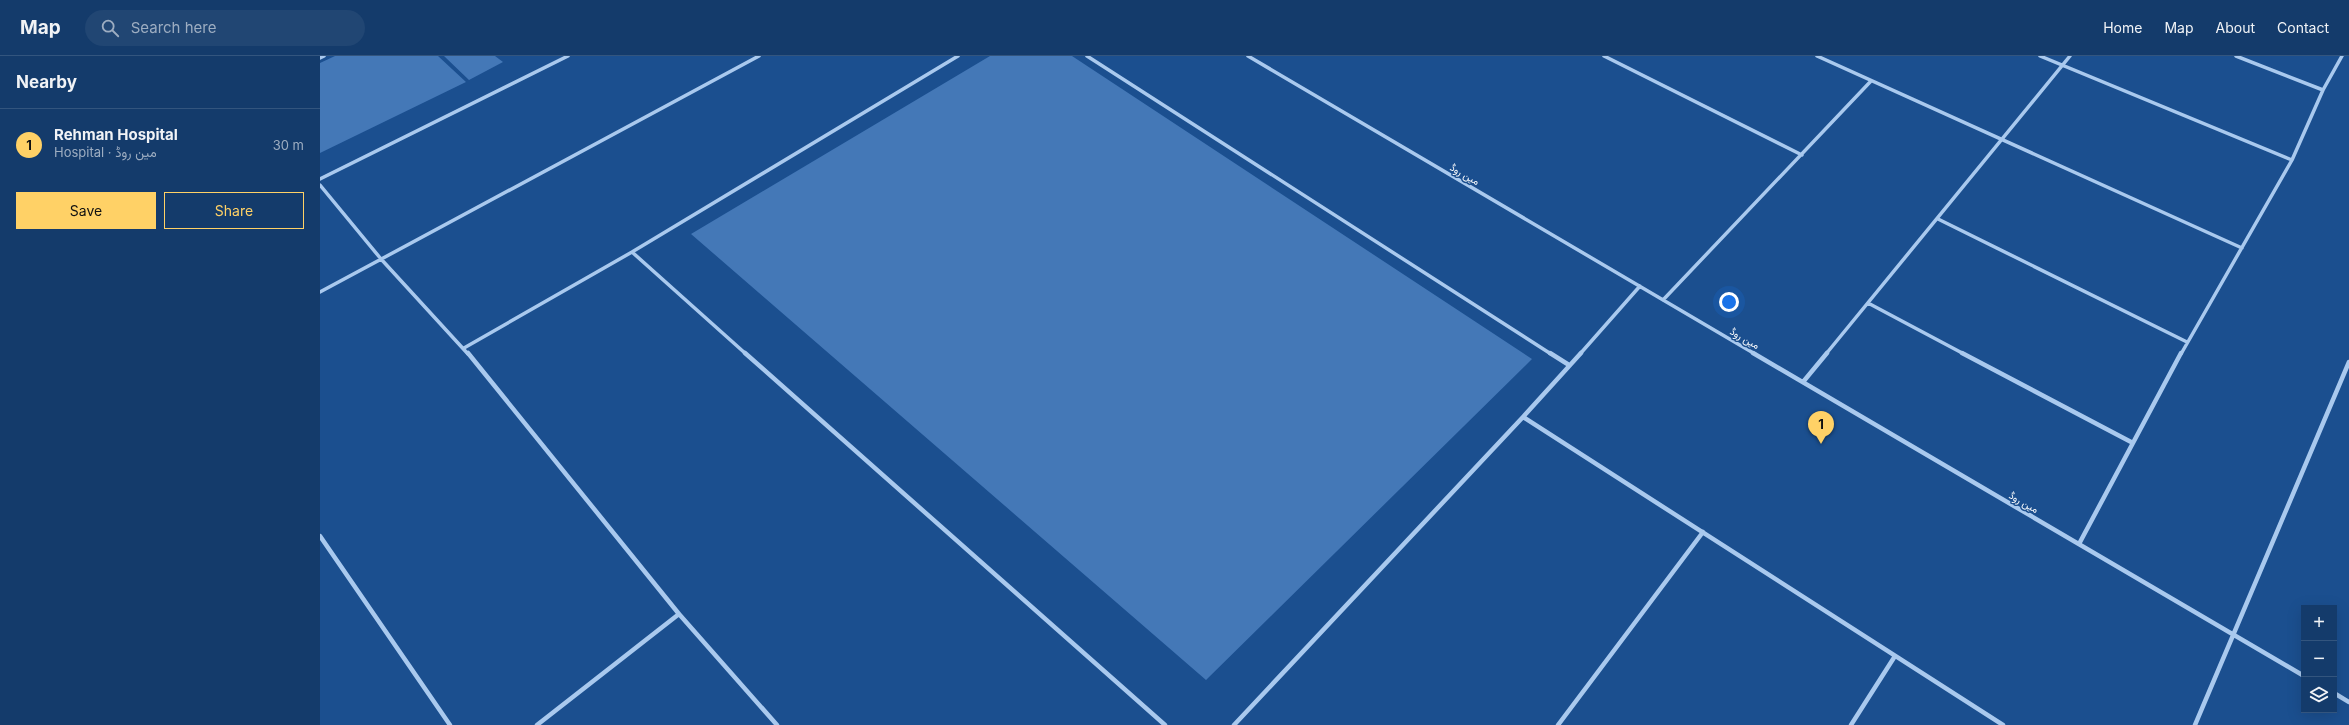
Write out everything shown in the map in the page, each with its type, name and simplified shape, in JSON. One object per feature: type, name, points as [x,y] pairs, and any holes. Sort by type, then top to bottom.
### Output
[{"type":"street","points":[[320,58],[324,56]]},
{"type":"street","points":[[320,179],[568,56]]},
{"type":"street","points":[[320,292],[759,56]]},
{"type":"street","points":[[464,348],[632,252],[958,56]]},
{"type":"street","points":[[1087,56],[1569,365]]},
{"type":"street","name":"مین روڈ","points":[[1248,56],[2301,674]]},
{"type":"street","points":[[1604,56],[1802,155]]},
{"type":"street","points":[[1817,56],[2242,248]]},
{"type":"street","points":[[2040,56],[2292,160]]},
{"type":"street","points":[[1803,382],[2003,140],[2070,56]]},
{"type":"street","points":[[2236,56],[2323,90]]},
{"type":"street","points":[[2079,544],[2187,342],[2292,160],[2323,90],[2342,56]]},
{"type":"street","points":[[1663,300],[1872,81]]},
{"type":"street","points":[[320,185],[381,259],[464,348],[679,614],[777,725]]},
{"type":"street","points":[[1938,219],[2187,342]]},
{"type":"street","points":[[632,252],[1165,725]]},
{"type":"street","points":[[1234,725],[1523,417],[1640,286]]},
{"type":"street","points":[[1868,303],[2133,443]]},
{"type":"street","points":[[2195,725],[2349,362]]},
{"type":"street","points":[[1523,417],[2003,725]]},
{"type":"street","points":[[1558,725],[1703,532]]},
{"type":"street","points":[[320,536],[450,725]]},
{"type":"street","points":[[536,725],[679,614]]},
{"type":"street","points":[[1851,725],[1895,656]]},
{"type":"street","points":[[2337,695],[2349,702]]},
{"type":"building","points":[[335,56],[438,56],[466,82],[320,153],[320,63]]},
{"type":"building","points":[[444,56],[495,56],[503,62],[469,80]]},
{"type":"building","points":[[990,56],[1072,56],[1532,359],[1206,680],[691,234]]},
{"type":"place","name":"Rehman Hospital","points":[[1821,444]]}]
